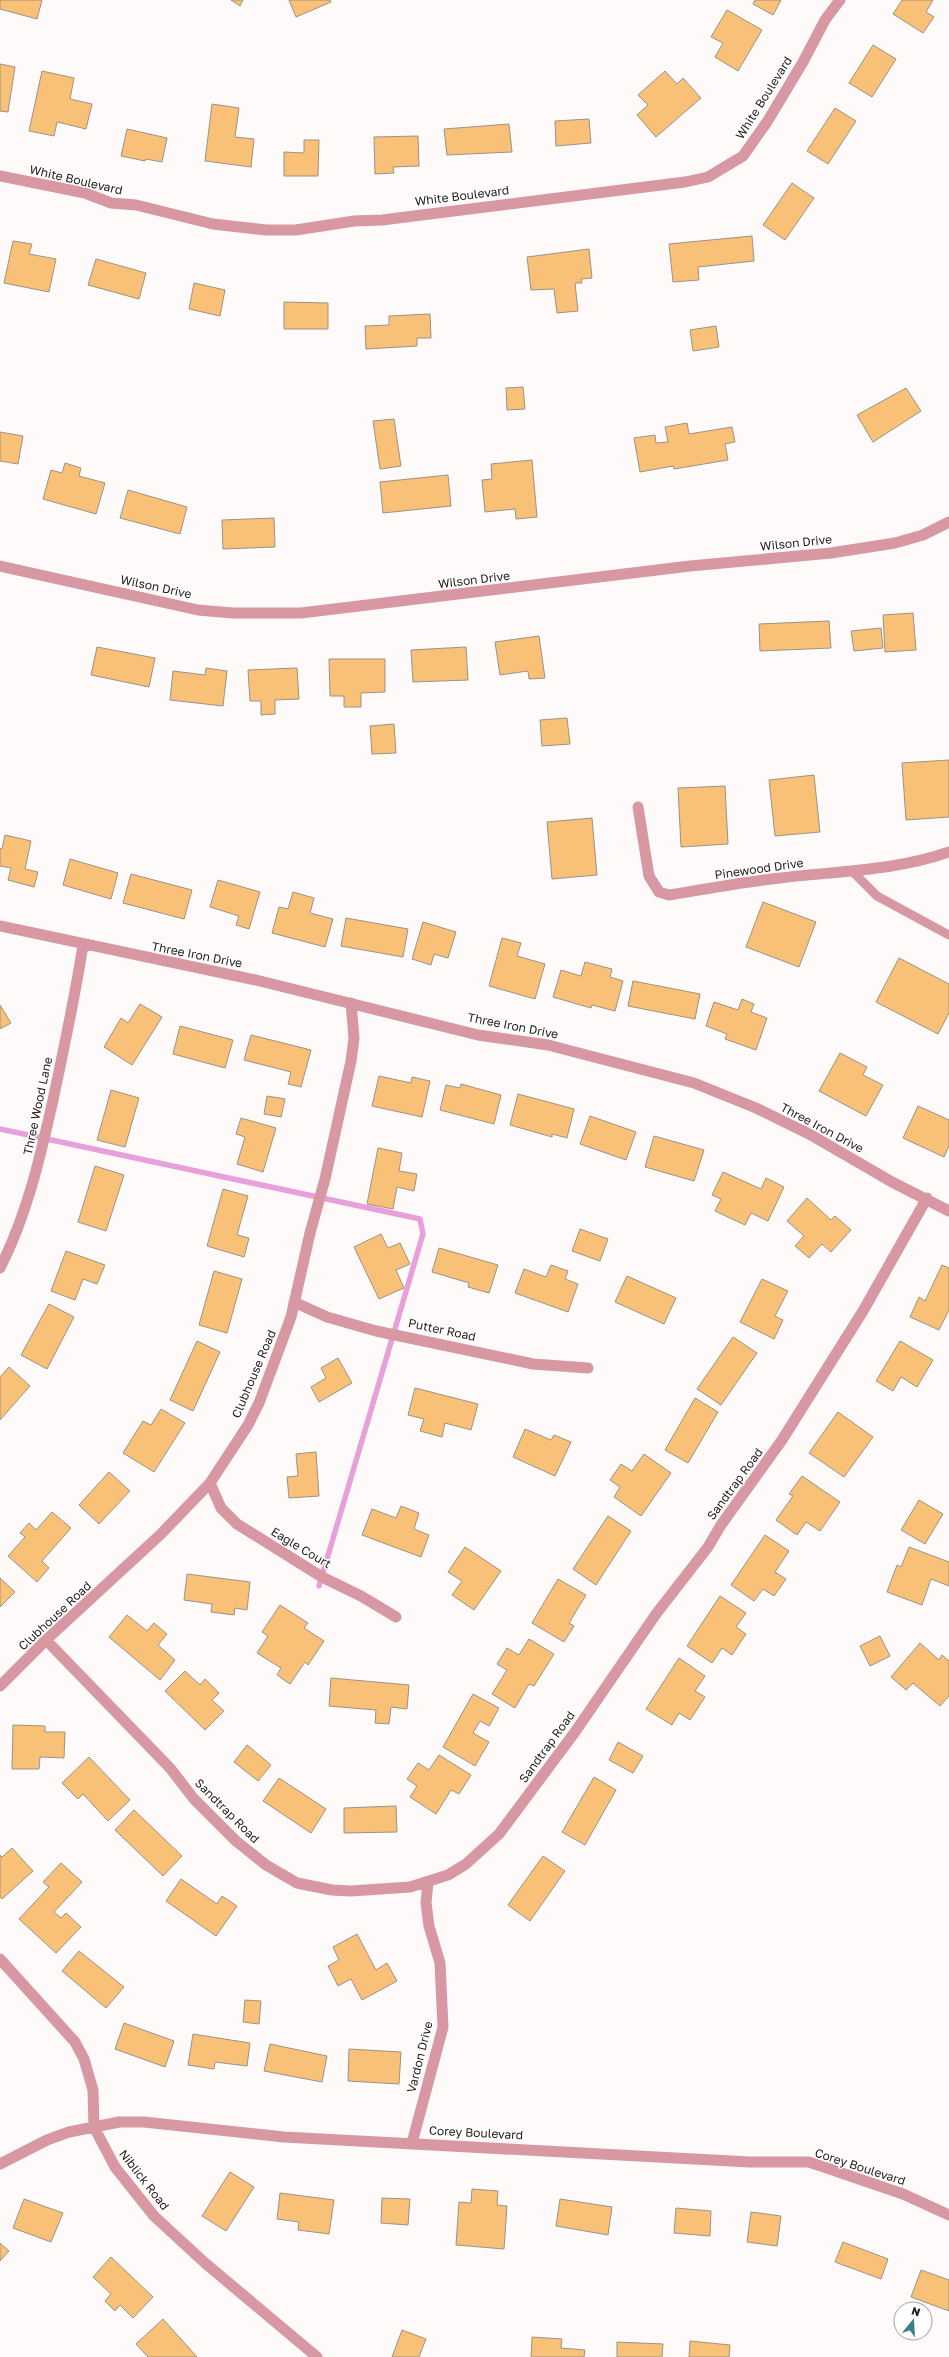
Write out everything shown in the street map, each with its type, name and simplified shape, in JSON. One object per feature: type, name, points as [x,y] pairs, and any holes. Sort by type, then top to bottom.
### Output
[{"type":"street","name":"White Boulevard","points":[[0,176],[85,193],[111,203],[136,205],[213,224],[266,230],[296,230],[685,182],[708,177],[726,168],[743,156],[767,122],[803,62],[825,20],[840,0]]},
{"type":"street","name":"Wilson Drive","points":[[0,566],[198,610],[233,613],[301,613],[682,567],[838,552],[895,543],[924,535],[949,522]]},
{"type":"street","name":"Pinewood Drive","points":[[638,807],[649,876],[659,892],[669,895],[780,878],[885,868],[926,860],[949,852]]},
{"type":"street","name":"Three Iron Drive","points":[[0,926],[256,980],[478,1035],[548,1044],[694,1083],[756,1108],[804,1132],[892,1182],[949,1210]]},
{"type":"street","name":"Three Wood Lane","points":[[0,1268],[15,1238],[37,1171],[72,1009],[83,944]]},
{"type":"street","name":"Clubhouse Road","points":[[0,1686],[46,1640],[161,1534],[210,1483],[248,1425],[259,1403],[284,1337],[325,1179],[351,1061],[354,1038],[351,1003]]},
{"type":"street","name":"Sandtrap Road","points":[[46,1640],[170,1768],[194,1798],[236,1841],[280,1874],[297,1883],[345,1891],[410,1887],[428,1882],[454,1871],[483,1851],[499,1834],[625,1661],[656,1614],[708,1547],[721,1525],[782,1440],[863,1311],[927,1198]]},
{"type":"street","name":"Putter Road","points":[[294,1302],[327,1317],[376,1330],[533,1364],[588,1368]]},
{"type":"street","name":"Eagle Court","points":[[210,1483],[221,1508],[237,1524],[322,1577],[361,1596],[396,1617]]},
{"type":"street","name":"Vardon Drive","points":[[412,2143],[443,2027],[440,1963],[429,1926],[426,1903],[428,1882]]},
{"type":"street","name":"Niblick Road","points":[[0,1959],[75,2042],[84,2059],[93,2090],[94,2127],[115,2167],[154,2216],[205,2263],[317,2357]]},
{"type":"street","name":"Corey Boulevard","points":[[0,2164],[47,2140],[94,2127],[119,2122],[144,2122],[284,2137],[750,2162],[809,2162],[903,2194],[949,2214]]},
{"type":"lane","points":[[852,871],[877,896],[949,935]]},
{"type":"building","points":[[0,0],[42,0],[37,19],[0,9]]},
{"type":"building","points":[[231,0],[243,0],[240,6]]},
{"type":"building","points":[[289,0],[330,0],[331,2],[296,17]]},
{"type":"building","points":[[755,0],[781,0],[773,15],[753,4]]},
{"type":"building","points":[[902,0],[933,0],[926,12],[934,17],[923,33],[893,14]]},
{"type":"building","points":[[727,10],[762,30],[738,71],[715,57],[723,43],[711,37]]},
{"type":"building","points":[[873,45],[896,59],[872,97],[849,83]]},
{"type":"building","points":[[0,64],[15,67],[8,112],[0,111]]},
{"type":"building","points":[[42,71],[74,78],[70,99],[92,104],[86,129],[57,122],[54,136],[29,131]]},
{"type":"building","points":[[665,71],[677,84],[683,78],[701,98],[656,137],[637,115],[648,105],[638,95]]},
{"type":"building","points":[[212,104],[239,108],[235,137],[254,139],[251,167],[205,161]]},
{"type":"building","points":[[835,108],[856,121],[828,164],[807,151]]},
{"type":"building","points":[[589,119],[591,143],[556,146],[555,121]]},
{"type":"building","points":[[509,124],[512,152],[447,155],[444,129]]},
{"type":"building","points":[[127,129],[167,138],[162,162],[146,159],[145,161],[121,156]]},
{"type":"building","points":[[418,136],[419,166],[393,167],[394,173],[375,174],[374,137]]},
{"type":"building","points":[[304,140],[319,140],[318,176],[284,176],[284,152],[304,153]]},
{"type":"building","points":[[792,183],[814,198],[785,240],[763,225]]},
{"type":"building","points":[[752,236],[754,261],[698,267],[699,280],[673,282],[669,244]]},
{"type":"building","points":[[13,241],[32,244],[29,254],[56,259],[49,292],[4,283]]},
{"type":"building","points":[[589,249],[592,278],[581,279],[582,283],[575,283],[578,311],[557,313],[554,289],[531,290],[527,257]]},
{"type":"building","points":[[96,259],[146,273],[139,299],[88,285]]},
{"type":"building","points":[[194,283],[225,290],[220,316],[189,309]]},
{"type":"building","points":[[284,302],[328,303],[328,329],[284,329]]},
{"type":"building","points":[[430,314],[431,338],[417,338],[417,346],[366,349],[365,326],[389,325],[389,316]]},
{"type":"building","points":[[716,326],[719,347],[693,351],[690,330]]},
{"type":"building","points":[[523,387],[525,409],[507,410],[506,388]]},
{"type":"building","points":[[906,388],[921,411],[873,442],[857,415]]},
{"type":"building","points":[[394,419],[401,466],[380,469],[373,421]]},
{"type":"building","points":[[687,423],[689,434],[732,427],[735,442],[725,444],[728,460],[674,469],[673,466],[640,472],[634,438],[655,435],[656,443],[668,442],[665,427]]},
{"type":"building","points":[[0,432],[23,436],[18,464],[0,461]]},
{"type":"building","points":[[532,460],[537,517],[516,519],[515,509],[485,512],[482,480],[492,479],[491,464]]},
{"type":"building","points":[[65,463],[81,468],[79,476],[105,483],[96,514],[43,499],[51,470],[62,473]]},
{"type":"building","points":[[448,475],[451,506],[383,513],[380,482]]},
{"type":"building","points":[[128,490],[187,507],[180,534],[120,518]]},
{"type":"building","points":[[274,518],[275,547],[223,549],[222,520]]},
{"type":"building","points":[[913,613],[916,650],[885,652],[883,615]]},
{"type":"building","points":[[829,621],[831,648],[760,651],[759,624]]},
{"type":"building","points":[[881,628],[883,648],[854,651],[851,631]]},
{"type":"building","points":[[539,636],[545,678],[529,679],[528,671],[500,675],[495,642]]},
{"type":"building","points":[[97,647],[155,658],[149,687],[91,675]]},
{"type":"building","points":[[466,647],[468,680],[413,682],[411,650]]},
{"type":"building","points":[[329,659],[385,659],[385,692],[361,693],[361,707],[344,707],[344,696],[330,696]]},
{"type":"building","points":[[206,668],[227,671],[223,706],[170,700],[173,671],[205,675]]},
{"type":"building","points":[[297,668],[299,699],[275,700],[275,714],[261,715],[261,701],[250,701],[248,670]]},
{"type":"building","points":[[567,718],[570,744],[542,746],[540,720]]},
{"type":"building","points":[[394,724],[396,753],[372,754],[370,726]]},
{"type":"building","points":[[949,760],[949,817],[906,820],[902,763]]},
{"type":"building","points":[[814,775],[820,832],[775,836],[769,780]]},
{"type":"building","points":[[725,786],[728,844],[681,847],[678,788]]},
{"type":"building","points":[[592,818],[597,875],[552,879],[547,822]]},
{"type":"building","points":[[5,835],[31,841],[25,869],[38,872],[34,887],[8,880],[11,868],[0,866],[0,848],[2,849]]},
{"type":"building","points":[[70,859],[118,873],[111,899],[63,885]]},
{"type":"building","points":[[131,874],[192,890],[184,919],[123,903]]},
{"type":"building","points":[[218,880],[260,892],[249,929],[236,925],[239,916],[210,907]]},
{"type":"building","points":[[293,892],[314,898],[310,913],[333,919],[325,947],[272,933],[279,907],[288,909]]},
{"type":"building","points":[[763,902],[816,922],[799,967],[746,947]]},
{"type":"building","points":[[346,918],[408,929],[403,957],[341,946]]},
{"type":"building","points":[[423,922],[456,932],[448,958],[434,954],[431,965],[412,959]]},
{"type":"building","points":[[502,938],[521,943],[517,956],[545,964],[535,999],[489,986]]},
{"type":"building","points":[[899,958],[949,984],[949,1013],[938,1034],[876,1002]]},
{"type":"building","points":[[585,962],[612,969],[610,977],[623,981],[615,1011],[592,1005],[591,1008],[553,997],[561,970],[581,976]]},
{"type":"building","points":[[633,981],[700,994],[695,1019],[628,1006]]},
{"type":"building","points":[[742,999],[754,1004],[751,1012],[767,1018],[756,1050],[725,1039],[727,1034],[706,1026],[714,1002],[738,1010]]},
{"type":"building","points":[[140,1004],[162,1017],[132,1065],[104,1047],[121,1018],[128,1023]]},
{"type":"building","points":[[0,1005],[11,1023],[0,1029]]},
{"type":"building","points":[[180,1026],[233,1040],[225,1068],[173,1054]]},
{"type":"building","points":[[251,1035],[311,1050],[301,1087],[288,1084],[291,1072],[244,1060]]},
{"type":"building","points":[[840,1053],[867,1067],[863,1075],[883,1085],[866,1116],[819,1091]]},
{"type":"building","points":[[379,1076],[411,1083],[412,1077],[430,1081],[422,1117],[372,1106]]},
{"type":"building","points":[[461,1084],[501,1095],[494,1124],[440,1110],[446,1085],[460,1088]]},
{"type":"building","points":[[111,1090],[139,1098],[125,1147],[97,1140]]},
{"type":"building","points":[[518,1094],[574,1109],[567,1138],[552,1134],[552,1137],[510,1125]]},
{"type":"building","points":[[267,1096],[285,1099],[281,1117],[264,1114]]},
{"type":"building","points":[[918,1106],[949,1120],[949,1146],[944,1157],[903,1138]]},
{"type":"building","points":[[590,1116],[636,1132],[626,1160],[580,1144]]},
{"type":"building","points":[[241,1118],[276,1128],[263,1172],[237,1164],[245,1137],[236,1134]]},
{"type":"building","points":[[654,1136],[704,1150],[694,1181],[645,1167]]},
{"type":"building","points":[[378,1148],[402,1153],[399,1171],[417,1174],[414,1191],[397,1187],[393,1209],[367,1204]]},
{"type":"building","points":[[95,1166],[124,1175],[106,1231],[78,1222]]},
{"type":"building","points":[[723,1172],[761,1189],[766,1178],[784,1187],[768,1221],[751,1213],[745,1225],[715,1211],[721,1199],[712,1195]]},
{"type":"building","points":[[223,1189],[248,1196],[237,1235],[249,1238],[244,1257],[207,1246]]},
{"type":"building","points":[[807,1198],[831,1220],[835,1216],[851,1230],[831,1252],[822,1244],[809,1258],[795,1246],[804,1236],[787,1221]]},
{"type":"building","points":[[580,1229],[608,1239],[600,1261],[572,1251]]},
{"type":"building","points":[[381,1234],[388,1248],[400,1243],[410,1264],[396,1270],[404,1288],[379,1299],[354,1247]]},
{"type":"building","points":[[439,1248],[498,1265],[489,1293],[468,1287],[469,1283],[432,1272]]},
{"type":"building","points":[[66,1251],[105,1265],[97,1284],[83,1279],[75,1300],[51,1291]]},
{"type":"building","points":[[551,1265],[568,1271],[565,1279],[578,1284],[568,1312],[515,1293],[524,1269],[546,1277]]},
{"type":"building","points":[[942,1265],[949,1268],[949,1310],[939,1330],[910,1317],[919,1297],[925,1301]]},
{"type":"building","points":[[214,1271],[242,1279],[227,1333],[199,1325]]},
{"type":"building","points":[[627,1276],[676,1298],[664,1324],[615,1302]]},
{"type":"building","points":[[762,1279],[788,1291],[775,1316],[783,1320],[774,1339],[740,1322]]},
{"type":"building","points":[[49,1304],[74,1317],[47,1369],[21,1355]]},
{"type":"building","points":[[733,1337],[757,1353],[721,1405],[697,1389]]},
{"type":"building","points":[[197,1341],[220,1352],[193,1411],[170,1400]]},
{"type":"building","points":[[900,1341],[933,1360],[917,1387],[901,1377],[893,1391],[876,1381]]},
{"type":"building","points":[[338,1358],[352,1383],[319,1402],[311,1387],[326,1378],[321,1368]]},
{"type":"building","points":[[9,1367],[30,1386],[0,1420],[0,1377]]},
{"type":"building","points":[[415,1388],[478,1404],[471,1430],[445,1423],[442,1437],[420,1431],[424,1419],[408,1415]]},
{"type":"building","points":[[695,1398],[718,1412],[688,1463],[665,1450]]},
{"type":"building","points":[[161,1409],[185,1423],[154,1472],[123,1453],[143,1421],[151,1425]]},
{"type":"building","points":[[838,1412],[873,1437],[844,1477],[809,1453]]},
{"type":"building","points":[[525,1429],[551,1440],[554,1435],[571,1442],[555,1476],[513,1457]]},
{"type":"building","points":[[316,1452],[319,1496],[289,1498],[287,1477],[298,1476],[296,1454]]},
{"type":"building","points":[[644,1454],[671,1473],[641,1516],[614,1497],[620,1487],[610,1480],[621,1464],[632,1471]]},
{"type":"building","points":[[109,1472],[130,1491],[99,1524],[79,1505]]},
{"type":"building","points":[[802,1476],[840,1502],[820,1531],[806,1522],[797,1535],[776,1520],[793,1496],[789,1494]]},
{"type":"building","points":[[919,1500],[943,1514],[925,1544],[901,1530]]},
{"type":"building","points":[[401,1506],[419,1513],[414,1529],[429,1535],[421,1557],[362,1535],[372,1509],[396,1518]]},
{"type":"building","points":[[52,1512],[71,1528],[42,1561],[49,1568],[37,1582],[8,1556],[25,1537],[20,1533],[29,1523],[36,1530]]},
{"type":"building","points":[[608,1516],[631,1531],[596,1585],[573,1569]]},
{"type":"building","points":[[765,1535],[789,1551],[775,1572],[786,1579],[774,1596],[763,1589],[754,1601],[731,1585]]},
{"type":"building","points":[[465,1547],[501,1571],[474,1610],[452,1595],[462,1581],[448,1572]]},
{"type":"building","points":[[909,1547],[949,1562],[949,1586],[931,1579],[922,1605],[887,1592],[897,1565],[901,1567]]},
{"type":"building","points":[[187,1574],[250,1582],[247,1610],[235,1608],[234,1615],[211,1612],[212,1604],[184,1600]]},
{"type":"building","points":[[0,1578],[15,1592],[0,1607]]},
{"type":"building","points":[[558,1579],[586,1595],[569,1623],[574,1626],[564,1642],[532,1623]]},
{"type":"building","points":[[720,1596],[746,1613],[736,1627],[746,1634],[732,1655],[722,1648],[712,1663],[687,1646]]},
{"type":"building","points":[[280,1605],[308,1623],[304,1628],[324,1641],[308,1665],[305,1662],[290,1684],[277,1675],[281,1668],[257,1653],[268,1636],[262,1632]]},
{"type":"building","points":[[127,1615],[147,1631],[154,1623],[167,1634],[158,1645],[175,1660],[160,1680],[109,1637]]},
{"type":"building","points":[[880,1636],[890,1656],[870,1666],[860,1646]]},
{"type":"building","points":[[529,1639],[554,1654],[534,1686],[529,1684],[515,1708],[492,1694],[507,1670],[497,1664],[507,1648],[519,1655]]},
{"type":"building","points":[[920,1643],[939,1660],[942,1655],[949,1661],[949,1696],[940,1706],[913,1683],[906,1690],[891,1677]]},
{"type":"building","points":[[679,1658],[705,1676],[695,1691],[705,1697],[690,1720],[679,1713],[672,1725],[646,1709]]},
{"type":"building","points":[[185,1671],[200,1685],[205,1679],[219,1693],[212,1700],[224,1711],[205,1730],[165,1691]]},
{"type":"building","points":[[331,1678],[409,1685],[407,1709],[391,1707],[389,1724],[375,1723],[376,1710],[329,1706]]},
{"type":"building","points":[[473,1694],[499,1708],[489,1726],[480,1721],[473,1733],[489,1742],[475,1766],[443,1747]]},
{"type":"building","points":[[13,1725],[45,1726],[45,1732],[65,1732],[64,1758],[40,1757],[39,1769],[12,1769]]},
{"type":"building","points":[[618,1742],[643,1756],[633,1773],[609,1760]]},
{"type":"building","points":[[247,1745],[271,1765],[258,1781],[234,1762]]},
{"type":"building","points":[[439,1755],[471,1775],[459,1794],[451,1790],[436,1814],[410,1797],[417,1786],[407,1779],[418,1763],[429,1770]]},
{"type":"building","points":[[89,1757],[130,1800],[108,1821],[83,1794],[78,1799],[62,1783]]},
{"type":"building","points":[[594,1777],[616,1790],[585,1845],[562,1832]]},
{"type":"building","points":[[279,1778],[326,1809],[311,1833],[263,1801]]},
{"type":"building","points":[[396,1806],[397,1832],[344,1833],[344,1808]]},
{"type":"building","points":[[134,1810],[182,1856],[163,1876],[115,1830]]},
{"type":"building","points":[[12,1848],[33,1871],[2,1899],[0,1897],[0,1855],[2,1857]]},
{"type":"building","points":[[543,1856],[565,1871],[530,1921],[508,1905]]},
{"type":"building","points":[[61,1863],[82,1882],[54,1912],[61,1918],[66,1913],[81,1927],[56,1953],[19,1919],[49,1887],[43,1882]]},
{"type":"building","points":[[181,1879],[217,1904],[222,1896],[237,1906],[216,1936],[166,1901]]},
{"type":"building","points":[[357,1934],[376,1970],[387,1963],[397,1981],[362,2000],[351,1979],[338,1986],[328,1966],[339,1960],[333,1947]]},
{"type":"building","points":[[79,1951],[124,1987],[106,2008],[62,1971]]},
{"type":"building","points":[[245,2000],[261,2001],[259,2024],[243,2022]]},
{"type":"building","points":[[124,2023],[174,2041],[165,2067],[115,2049]]},
{"type":"building","points":[[193,2034],[250,2043],[247,2066],[215,2062],[214,2069],[188,2065]]},
{"type":"building","points":[[270,2044],[327,2056],[322,2082],[264,2071]]},
{"type":"building","points":[[349,2049],[401,2052],[399,2084],[348,2081]]},
{"type":"building","points":[[230,2172],[254,2187],[226,2231],[202,2216]]},
{"type":"building","points":[[472,2189],[498,2191],[497,2205],[507,2206],[504,2249],[456,2245],[459,2202],[471,2203]]},
{"type":"building","points":[[280,2193],[334,2200],[329,2234],[298,2230],[299,2222],[277,2219]]},
{"type":"building","points":[[382,2198],[410,2199],[408,2225],[381,2223]]},
{"type":"building","points":[[24,2199],[63,2213],[51,2242],[13,2228]]},
{"type":"building","points":[[560,2199],[612,2207],[608,2235],[556,2226]]},
{"type":"building","points":[[676,2208],[711,2211],[710,2236],[674,2233]]},
{"type":"building","points":[[751,2212],[781,2216],[777,2246],[747,2242]]},
{"type":"building","points":[[843,2242],[888,2259],[881,2279],[835,2262]]},
{"type":"building","points":[[0,2243],[9,2251],[0,2261]]},
{"type":"building","points":[[111,2257],[153,2297],[133,2318],[120,2305],[115,2311],[105,2301],[111,2294],[93,2277]]},
{"type":"building","points":[[921,2270],[949,2280],[949,2311],[933,2305],[933,2301],[922,2301],[911,2297]]},
{"type":"building","points":[[163,2319],[197,2357],[148,2357],[136,2344]]},
{"type":"building","points":[[402,2330],[426,2339],[419,2357],[392,2357]]},
{"type":"building","points":[[532,2337],[562,2339],[561,2348],[585,2350],[584,2357],[531,2357]]},
{"type":"building","points":[[690,2341],[730,2345],[729,2357],[689,2357]]},
{"type":"building","points":[[617,2342],[663,2344],[662,2357],[617,2357]]},
{"type":"waterway","points":[[0,1129],[420,1219],[423,1234],[319,1586]]}]
